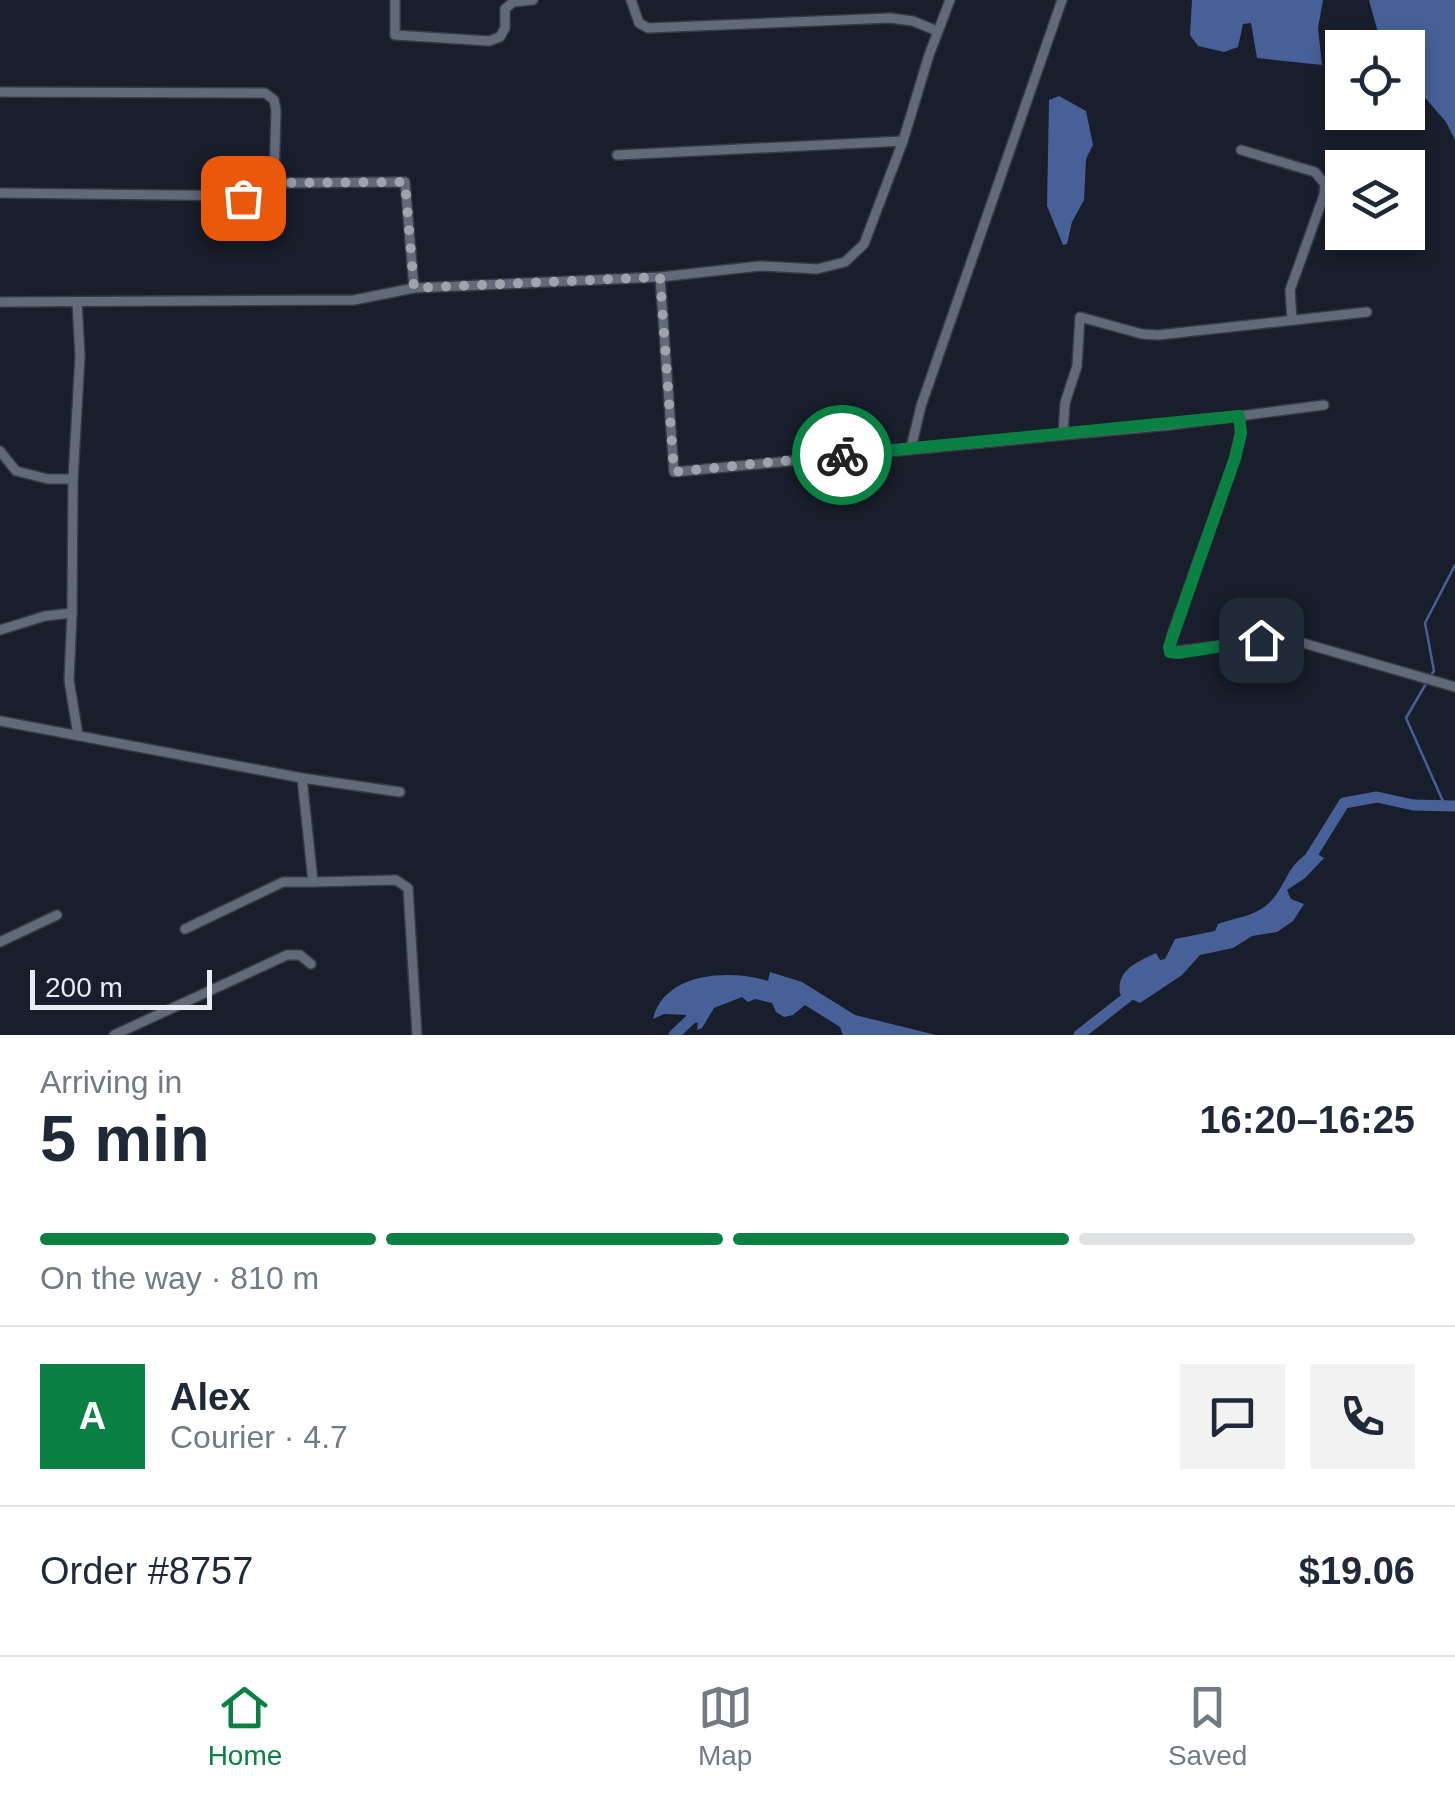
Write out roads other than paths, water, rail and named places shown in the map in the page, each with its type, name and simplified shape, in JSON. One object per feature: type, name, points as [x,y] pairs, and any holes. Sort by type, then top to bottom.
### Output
[{"type":"street","points":[[395,0],[395,35],[462,41],[500,38],[505,28],[505,9],[513,2],[533,0]]},
{"type":"street","points":[[630,0],[640,23],[648,28],[890,18],[914,21],[937,32]]},
{"type":"street","points":[[0,302],[354,300],[414,288],[660,277],[760,266],[817,269],[845,262],[864,244],[904,142],[950,0]]},
{"type":"street","points":[[912,448],[921,406],[1062,0]]},
{"type":"street","points":[[0,92],[265,93],[275,105],[274,183],[268,192],[246,198],[0,193]]},
{"type":"street","points":[[617,154],[904,142]]},
{"type":"street","points":[[1241,150],[1315,172],[1325,184],[1290,290],[1292,318]]},
{"type":"street","points":[[274,183],[405,182],[414,288]]},
{"type":"street","points":[[660,277],[674,472],[1324,405]]},
{"type":"street","points":[[77,302],[80,372],[73,478],[69,680],[78,736]]},
{"type":"street","points":[[1064,434],[1065,403],[1077,366],[1080,317],[1149,335],[1367,312]]},
{"type":"street","points":[[1239,416],[1241,433],[1235,458],[1177,620],[1170,652],[1261,640],[1296,642],[1455,686]]},
{"type":"street","points":[[0,452],[16,471],[48,478],[73,478]]},
{"type":"street","points":[[0,630],[44,616],[72,613]]},
{"type":"street","points":[[0,721],[302,778],[400,792]]},
{"type":"street","points":[[302,778],[313,882]]},
{"type":"street","points":[[185,929],[283,882],[396,880],[406,884],[415,964],[417,1035]]},
{"type":"street","points":[[0,942],[57,914]]},
{"type":"street","points":[[114,1035],[287,955],[300,955],[311,964]]},
{"type":"water","points":[[1192,0],[1323,0],[1318,28],[1322,65],[1257,58],[1251,23],[1243,24],[1238,47],[1224,52],[1198,46],[1190,35]]},
{"type":"water","points":[[1369,0],[1455,0],[1455,140],[1446,122],[1425,98],[1425,30],[1377,30]]},
{"type":"water","points":[[1059,96],[1086,111],[1093,145],[1086,159],[1084,200],[1072,222],[1067,244],[1063,245],[1047,206],[1049,100]]},
{"type":"water","points":[[1312,851],[1324,858],[1287,890],[1291,899],[1304,904],[1293,921],[1277,932],[1252,936],[1233,948],[1200,955],[1182,975],[1140,1003],[1120,994],[1121,979],[1129,968],[1156,953],[1160,960],[1165,959],[1175,939],[1215,931],[1218,924],[1265,906],[1297,862]]},
{"type":"water","points":[[770,972],[802,982],[855,1015],[936,1035],[843,1035],[840,1027],[805,1005],[784,1017],[772,1003],[755,999],[748,1002],[742,997],[714,1008],[697,1030],[698,1023],[688,1015],[664,1014],[653,1019],[660,1003],[684,983],[718,975],[768,981]]},
{"type":"waterway","points":[[1431,675],[1434,671],[1425,623],[1455,565]]},
{"type":"waterway","points":[[1427,682],[1406,718],[1446,808]]},
{"type":"waterway","points":[[1308,861],[1344,803],[1377,797],[1413,805],[1455,806]]},
{"type":"waterway","points":[[1079,1035],[1139,988]]},
{"type":"waterway","points":[[674,1035],[691,1019],[693,1008]]}]
